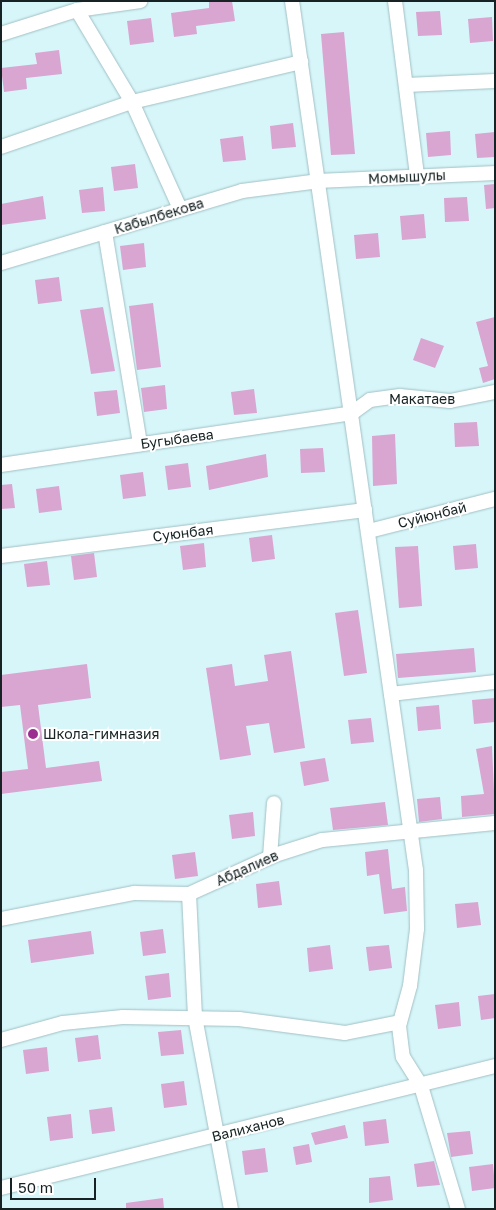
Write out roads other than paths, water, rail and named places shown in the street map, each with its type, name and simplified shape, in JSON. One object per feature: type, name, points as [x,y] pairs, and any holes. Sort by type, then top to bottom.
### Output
[{"type":"street","points":[[1,34],[77,10],[140,1]]},
{"type":"street","points":[[292,1],[412,834],[417,929],[410,986],[400,1022],[403,1057],[421,1086],[458,1209]]},
{"type":"street","points":[[396,1],[417,176]]},
{"type":"street","points":[[77,10],[132,102],[180,209]]},
{"type":"street","points":[[1,147],[132,102],[301,62]]},
{"type":"street","points":[[406,85],[495,81]]},
{"type":"street","name":"Момышулы","points":[[319,181],[495,173]]},
{"type":"street","name":"Кабылбекова","points":[[1,263],[242,191],[319,181]]},
{"type":"street","points":[[105,232],[140,444]]},
{"type":"street","name":"Макатаев","points":[[352,413],[370,400],[400,396],[450,401],[495,392]]},
{"type":"street","name":"Бугыбаева","points":[[1,465],[352,413]]},
{"type":"street","name":"Суйюнбай","points":[[368,531],[495,499]]},
{"type":"street","name":"Суюнбая","points":[[1,556],[365,510]]},
{"type":"street","points":[[391,694],[495,682]]},
{"type":"street","points":[[270,856],[274,803]]},
{"type":"street","name":"Абдалиев","points":[[1,919],[134,894],[189,894],[270,856],[322,840],[412,834],[495,823]]},
{"type":"street","points":[[189,894],[195,1017],[231,1209]]},
{"type":"street","points":[[1,1040],[63,1022],[195,1017],[345,1032],[400,1022]]},
{"type":"street","name":"Валиханов","points":[[1,1188],[421,1086],[495,1066]]},
{"type":"place","name":"Школа-гимназия","points":[[33,734]]}]
